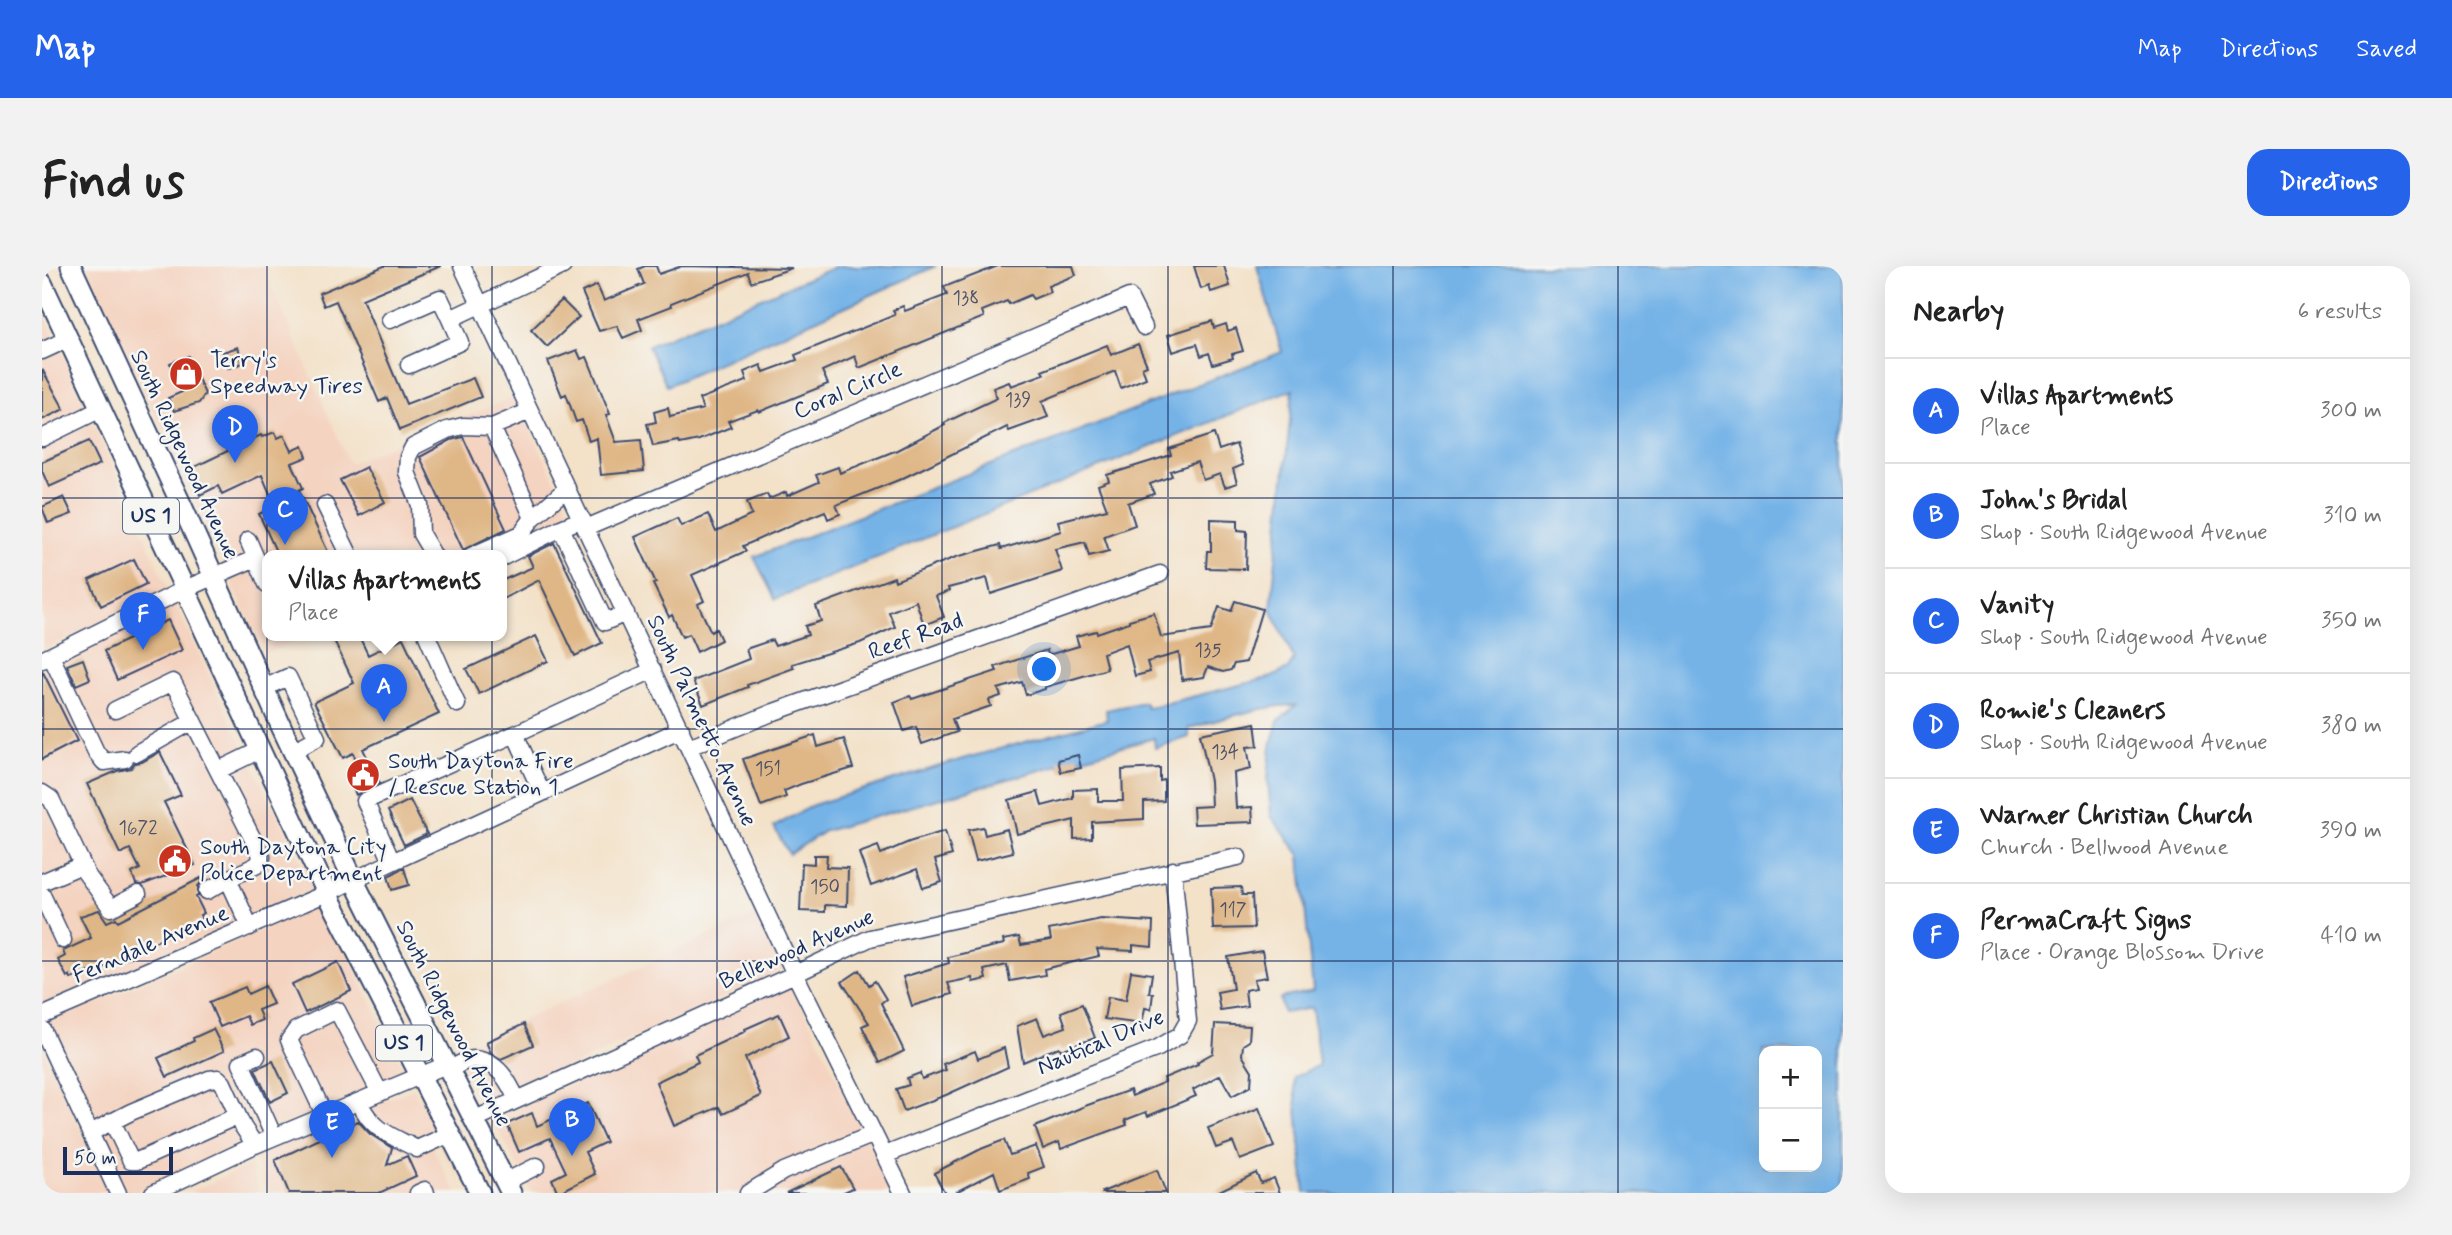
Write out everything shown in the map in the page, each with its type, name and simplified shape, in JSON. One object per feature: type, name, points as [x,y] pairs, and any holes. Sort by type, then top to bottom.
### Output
[{"type":"main road","name":"South Ridgewood Avenue","points":[[71,266],[354,881],[508,1188]]},
{"type":"main road","name":"US 1","points":[[42,283],[327,893],[480,1193]]},
{"type":"street","name":"South Palmetto Avenue","points":[[462,266],[795,974],[903,1193]]},
{"type":"street","points":[[450,319],[563,266]]},
{"type":"street","name":"Coral Circle","points":[[507,555],[561,528],[584,524],[1129,297],[1144,327]]},
{"type":"street","points":[[390,320],[440,298],[460,342],[409,365]]},
{"type":"street","points":[[42,351],[68,339]]},
{"type":"street","points":[[42,438],[101,409]]},
{"type":"street","points":[[429,550],[421,534],[421,505],[407,472],[408,457],[413,447],[447,430],[463,426],[492,427],[530,411]]},
{"type":"street","points":[[492,427],[533,518]]},
{"type":"street","points":[[485,550],[521,534],[533,518],[567,488]]},
{"type":"street","points":[[325,505],[347,550]]},
{"type":"street","points":[[561,528],[605,622],[626,613]]},
{"type":"street","points":[[248,540],[262,572]]},
{"type":"street","points":[[193,721],[131,756],[104,762],[96,752],[47,658],[184,589],[256,558]]},
{"type":"street","name":"Reef Road","points":[[689,747],[787,707],[1160,574]]},
{"type":"street","points":[[429,641],[457,704]]},
{"type":"street","points":[[392,862],[365,802],[653,670]]},
{"type":"street","points":[[264,688],[288,677],[317,738],[293,751]]},
{"type":"street","points":[[115,710],[173,682],[219,770],[262,857],[257,865],[207,891]]},
{"type":"street","name":"Ferndale Avenue","points":[[42,1017],[354,881],[681,729]]},
{"type":"street","points":[[514,734],[542,793]]},
{"type":"street","points":[[219,770],[260,750]]},
{"type":"street","points":[[42,793],[51,799],[85,870],[98,893],[111,908],[138,894]]},
{"type":"street","name":"Bellewood Avenue","points":[[473,1120],[870,938],[1238,857]]},
{"type":"street","points":[[42,882],[75,868],[85,870]]},
{"type":"street","name":"Nautical Drive","points":[[885,1155],[1158,1048],[1180,1035],[1188,1020],[1173,870]]},
{"type":"street","points":[[228,879],[250,927]]},
{"type":"street","points":[[42,895],[63,940]]},
{"type":"street","points":[[325,1116],[289,1040],[296,1030],[337,1010],[380,1093]]},
{"type":"street","points":[[42,1029],[118,1193]]},
{"type":"street","points":[[257,1056],[241,1063],[274,1137]]},
{"type":"street","points":[[153,1193],[274,1137],[421,1076],[472,1059],[485,1062],[506,1075],[517,1100]]},
{"type":"street","points":[[90,1133],[209,1079],[218,1078],[255,1145]]},
{"type":"street","points":[[359,1102],[368,1120],[384,1132],[418,1149],[450,1134]]},
{"type":"street","points":[[112,1121],[131,1161],[137,1161],[237,1116]]},
{"type":"street","points":[[748,1193],[784,1171],[874,1134]]},
{"type":"street","points":[[508,1188],[537,1166]]},
{"type":"street","points":[[418,1193],[425,1190],[426,1193]]},
{"type":"shaded area","points":[[88,266],[263,266],[349,463],[515,397],[571,515],[496,550],[262,550],[262,641],[296,641],[264,654]]},
{"type":"shaded area","points":[[42,309],[86,407],[42,428]]},
{"type":"shaded area","points":[[93,423],[168,588],[42,651],[42,447]]},
{"type":"shaded area","points":[[175,604],[236,733],[315,889],[42,1007],[42,670]]},
{"type":"shaded area","points":[[323,904],[406,1073],[252,1137],[133,1193],[127,1193],[48,1023]]},
{"type":"shaded area","points":[[757,914],[785,969],[485,1105],[456,1050]]},
{"type":"shaded area","points":[[792,985],[893,1193],[532,1193],[493,1120]]},
{"type":"shaded area","points":[[42,1047],[110,1193],[42,1193]]},
{"type":"shaded area","points":[[414,1088],[467,1193],[437,1141],[429,1138],[309,1193],[267,1193],[256,1162],[251,1158],[224,1169]]},
{"type":"shaded area","points":[[431,1145],[457,1193],[326,1193]]},
{"type":"shaded area","points":[[250,1165],[260,1193],[188,1193]]},
{"type":"water","points":[[837,266],[936,266],[667,386],[648,346]]},
{"type":"water","points":[[1257,266],[1843,266],[1843,1193],[1305,1193],[1294,1077],[1319,1065],[1312,1008],[1283,1013],[1280,998],[1313,991],[1300,855],[1271,816],[1268,779],[1271,746],[1278,721],[1296,705],[1228,717],[1189,728],[1189,737],[1155,748],[1154,738],[825,831],[789,854],[774,827],[813,805],[966,758],[1107,720],[1106,710],[1144,702],[1147,708],[1272,677],[1288,669],[1294,659],[1271,609],[1293,389],[775,599],[754,557],[1282,352]]},
{"type":"building","points":[[384,266],[441,266],[362,299],[406,404],[473,378],[481,397],[400,430],[387,398],[379,402],[336,301],[324,306],[319,293]]},
{"type":"building","points":[[656,266],[659,274],[682,266],[792,268],[751,282],[748,272],[671,303],[672,306],[638,319],[642,330],[623,338],[617,326],[599,331],[582,292],[597,285],[604,301],[644,284],[638,269]]},
{"type":"building","points":[[998,266],[1073,266],[1076,275],[1048,286],[1050,292],[1033,299],[1030,295],[1009,304],[1007,301],[982,311],[984,317],[859,368],[855,356],[822,371],[828,384],[759,412],[758,410],[728,421],[731,427],[699,440],[653,446],[647,424],[656,422],[654,412],[668,408],[670,417],[703,409],[699,399],[747,381],[744,372],[761,365],[764,372],[797,360],[795,355],[895,315],[893,310],[903,306],[905,311],[947,295],[944,287]]},
{"type":"building","points":[[1194,266],[1224,266],[1230,286],[1211,292],[1209,286],[1201,289]]},
{"type":"building","points":[[562,300],[579,317],[547,347],[531,330]]},
{"type":"building","points":[[1212,321],[1214,328],[1226,324],[1228,331],[1236,328],[1243,351],[1232,354],[1233,358],[1213,364],[1209,353],[1201,356],[1197,344],[1173,352],[1168,335]]},
{"type":"building","points":[[1138,344],[1147,365],[1142,367],[1146,378],[1121,388],[1115,371],[1042,401],[1048,417],[1009,431],[1007,427],[901,479],[836,505],[840,514],[828,519],[825,511],[798,522],[743,546],[746,551],[692,575],[704,601],[698,604],[711,632],[716,629],[721,640],[697,652],[689,634],[682,637],[672,615],[669,617],[635,537],[677,518],[681,526],[708,514],[716,532],[752,515],[747,502],[767,494],[769,499],[786,492],[787,496],[819,482],[816,475],[838,467],[840,473],[897,450],[945,425],[944,423],[997,398],[993,388],[1009,382],[1011,386],[1044,374],[1042,371],[1107,345],[1111,355]]},
{"type":"building","points":[[238,347],[243,363],[228,368],[223,352]]},
{"type":"building","points":[[577,350],[581,359],[587,357],[610,414],[606,415],[616,442],[641,440],[644,471],[601,475],[597,438],[589,441],[582,420],[576,422],[566,394],[562,396],[548,361]]},
{"type":"building","name":"Terry's Speedway Tires","points":[[188,356],[205,394],[199,403],[174,411],[168,398],[182,392],[170,363]]},
{"type":"building","points":[[42,369],[64,409],[42,420]]},
{"type":"building","points":[[275,432],[278,438],[284,435],[292,451],[303,446],[307,457],[292,463],[303,488],[299,490],[327,550],[275,550],[259,514],[275,506],[262,475],[222,494],[218,486],[200,495],[188,470],[261,435],[262,437]]},
{"type":"building","points":[[1214,434],[1219,450],[1236,444],[1243,465],[1233,469],[1237,483],[1225,487],[1220,474],[1203,480],[1197,462],[1170,471],[1172,476],[1150,484],[1154,494],[1128,503],[1135,525],[1104,536],[1109,551],[1089,556],[1085,542],[1055,549],[1062,571],[991,594],[987,578],[948,588],[949,591],[936,596],[944,617],[924,625],[916,601],[889,612],[895,627],[860,643],[792,664],[794,668],[703,705],[693,681],[749,659],[746,649],[772,640],[775,646],[808,635],[805,626],[821,621],[816,606],[894,577],[895,581],[956,557],[1000,545],[1001,549],[1061,531],[1058,521],[1107,509],[1098,485],[1109,481],[1107,475],[1171,455],[1169,449]]},
{"type":"building","points":[[463,437],[506,529],[463,550],[420,457],[451,440]]},
{"type":"building","points":[[89,441],[100,464],[49,487],[42,471],[42,462]]},
{"type":"building","points":[[366,467],[385,502],[359,516],[340,480]]},
{"type":"building","points":[[64,497],[72,514],[48,523],[42,507]]},
{"type":"building","points":[[1211,519],[1238,520],[1238,530],[1247,531],[1246,569],[1206,568],[1207,551],[1211,551]]},
{"type":"building","points":[[554,543],[602,643],[575,656],[539,580],[507,597],[507,578],[533,567],[528,556]]},
{"type":"building","points":[[134,559],[146,584],[101,606],[89,580]]},
{"type":"building","points":[[1235,601],[1262,609],[1246,662],[1234,664],[1231,670],[1223,672],[1208,667],[1204,677],[1182,680],[1179,653],[1147,662],[1150,672],[1135,676],[1127,644],[1103,653],[1107,669],[1026,695],[1022,682],[998,689],[1001,696],[989,700],[991,706],[952,719],[957,732],[922,744],[916,727],[904,731],[894,702],[910,696],[912,699],[997,671],[995,667],[1047,650],[1048,655],[1079,646],[1076,636],[1096,631],[1097,633],[1154,613],[1161,637],[1211,630],[1219,607],[1231,611]]},
{"type":"building","points":[[168,620],[182,650],[117,680],[104,651]]},
{"type":"building","points":[[536,636],[548,661],[479,694],[466,669]]},
{"type":"building","points":[[334,641],[361,641],[368,655],[397,641],[404,641],[439,714],[363,749],[380,783],[356,795],[349,780],[363,774],[353,753],[343,758],[314,702],[354,683]]},
{"type":"building","points":[[83,659],[90,679],[76,685],[67,665]]},
{"type":"building","points":[[42,670],[77,741],[42,759]]},
{"type":"building","points":[[1255,723],[1258,746],[1247,747],[1251,769],[1234,773],[1236,808],[1252,807],[1253,822],[1194,824],[1193,807],[1211,806],[1210,781],[1200,734]]},
{"type":"building","points":[[815,735],[818,747],[844,739],[853,768],[784,791],[786,797],[761,806],[743,759]]},
{"type":"building","points":[[160,752],[181,795],[164,802],[195,865],[142,885],[136,884],[132,873],[140,869],[130,849],[120,854],[87,784],[131,768],[135,763]]},
{"type":"building","points":[[1078,755],[1081,768],[1061,772],[1058,760]]},
{"type":"building","points":[[1160,768],[1160,781],[1164,780],[1164,801],[1144,802],[1144,819],[1092,822],[1092,838],[1074,839],[1074,820],[1017,834],[1009,800],[1038,792],[1042,806],[1073,798],[1073,790],[1098,789],[1098,801],[1123,801],[1122,770]]},
{"type":"building","points":[[410,800],[427,834],[404,845],[388,811]]},
{"type":"building","points":[[983,827],[985,835],[1007,829],[1013,852],[976,861],[968,830]]},
{"type":"building","points":[[945,831],[952,855],[935,860],[942,882],[923,888],[917,869],[871,886],[859,853],[878,846],[881,854]]},
{"type":"building","points":[[814,855],[827,855],[826,867],[848,868],[847,906],[825,905],[825,912],[800,911],[802,863],[814,864]]},
{"type":"building","points":[[404,868],[409,885],[392,890],[388,876]]},
{"type":"building","points":[[201,878],[196,897],[204,913],[200,915],[202,919],[132,953],[133,956],[71,979],[70,975],[67,977],[58,960],[65,956],[63,951],[91,938],[80,916],[99,910],[107,922],[116,918],[118,921]]},
{"type":"building","points":[[1241,887],[1242,895],[1252,895],[1254,928],[1213,929],[1211,888]]},
{"type":"building","points":[[1101,919],[1153,922],[1152,947],[1133,945],[1133,951],[1097,949],[1099,956],[1044,969],[1045,975],[1010,981],[1007,965],[984,970],[986,979],[973,982],[972,978],[948,983],[952,994],[912,1006],[903,977],[949,963],[948,957],[1004,944],[1003,940],[1019,937],[1021,945],[1051,940],[1049,930]]},
{"type":"building","points":[[1262,951],[1267,977],[1254,979],[1256,988],[1245,990],[1247,1006],[1220,1010],[1217,992],[1233,989],[1228,957]]},
{"type":"building","points":[[338,962],[351,991],[305,1013],[292,984]]},
{"type":"building","points":[[860,970],[869,985],[875,981],[886,999],[881,1003],[904,1051],[880,1063],[862,1026],[869,1023],[842,982]]},
{"type":"building","points":[[1131,971],[1152,974],[1149,993],[1153,993],[1151,1009],[1145,1008],[1142,1024],[1104,1019],[1108,997],[1126,1000]]},
{"type":"building","points":[[265,986],[273,1004],[258,1010],[262,1020],[250,1025],[246,1016],[220,1027],[209,1002],[245,987],[248,994]]},
{"type":"building","points":[[1082,1004],[1095,1038],[1061,1050],[1059,1047],[1023,1062],[1017,1026],[1037,1018],[1044,1035],[1066,1027],[1061,1012]]},
{"type":"building","points":[[779,1014],[789,1036],[745,1058],[761,1096],[723,1114],[719,1107],[674,1126],[656,1082],[698,1062],[695,1055]]},
{"type":"building","points":[[524,1024],[533,1045],[501,1059],[491,1053],[486,1042]]},
{"type":"building","points":[[1215,1024],[1250,1026],[1249,1041],[1243,1045],[1242,1055],[1252,1071],[1251,1086],[1232,1096],[1220,1075],[1193,1090],[1196,1096],[1148,1116],[1146,1112],[1125,1120],[1127,1125],[1061,1149],[1059,1142],[1043,1149],[1035,1127],[1130,1090],[1132,1096],[1165,1082],[1164,1078],[1198,1064],[1197,1062],[1213,1053]]},
{"type":"building","points":[[213,1029],[224,1051],[167,1077],[158,1058]]},
{"type":"building","points":[[1004,1048],[1008,1067],[904,1111],[896,1089],[909,1085],[907,1078],[920,1073],[922,1079],[946,1070],[943,1064],[975,1051],[978,1059]]},
{"type":"building","points":[[273,1061],[288,1093],[270,1102],[255,1069]]},
{"type":"building","points":[[588,1103],[606,1142],[585,1152],[595,1174],[558,1193],[552,1179],[566,1172],[550,1138],[519,1152],[507,1124],[532,1113],[537,1126]]},
{"type":"building","points":[[1259,1108],[1274,1147],[1240,1160],[1233,1142],[1216,1148],[1208,1128]]},
{"type":"building","points":[[358,1121],[370,1134],[392,1148],[387,1165],[407,1156],[416,1176],[379,1193],[289,1193],[275,1160]]},
{"type":"building","points":[[1004,1140],[1010,1155],[1036,1146],[1044,1167],[1028,1173],[1030,1179],[1000,1190],[994,1172],[954,1193],[945,1193],[934,1173]]},
{"type":"building","points":[[841,1167],[853,1188],[842,1193],[786,1193]]},
{"type":"building","points":[[1157,1170],[1166,1193],[1102,1193],[1102,1192]]},
{"type":"building","points":[[1256,1173],[1261,1183],[1274,1178],[1280,1193],[1215,1193]]},
{"type":"place","name":"Terry's Speedway Tires","points":[[186,374]]},
{"type":"place","name":"Romie's Cleaners","points":[[235,463]]},
{"type":"place","name":"Vanity","points":[[285,545]]},
{"type":"place","name":"PermaCraft Signs","points":[[143,650]]},
{"type":"place","name":"Villas Apartments","points":[[384,722]]},
{"type":"place","name":"South Daytona Fire / Rescue Station 1","points":[[363,775]]},
{"type":"place","name":"South Daytona City Police Department","points":[[175,861]]},
{"type":"place","name":"John's Bridal","points":[[572,1156]]},
{"type":"place","name":"Warner Christian Church","points":[[332,1158]]}]
